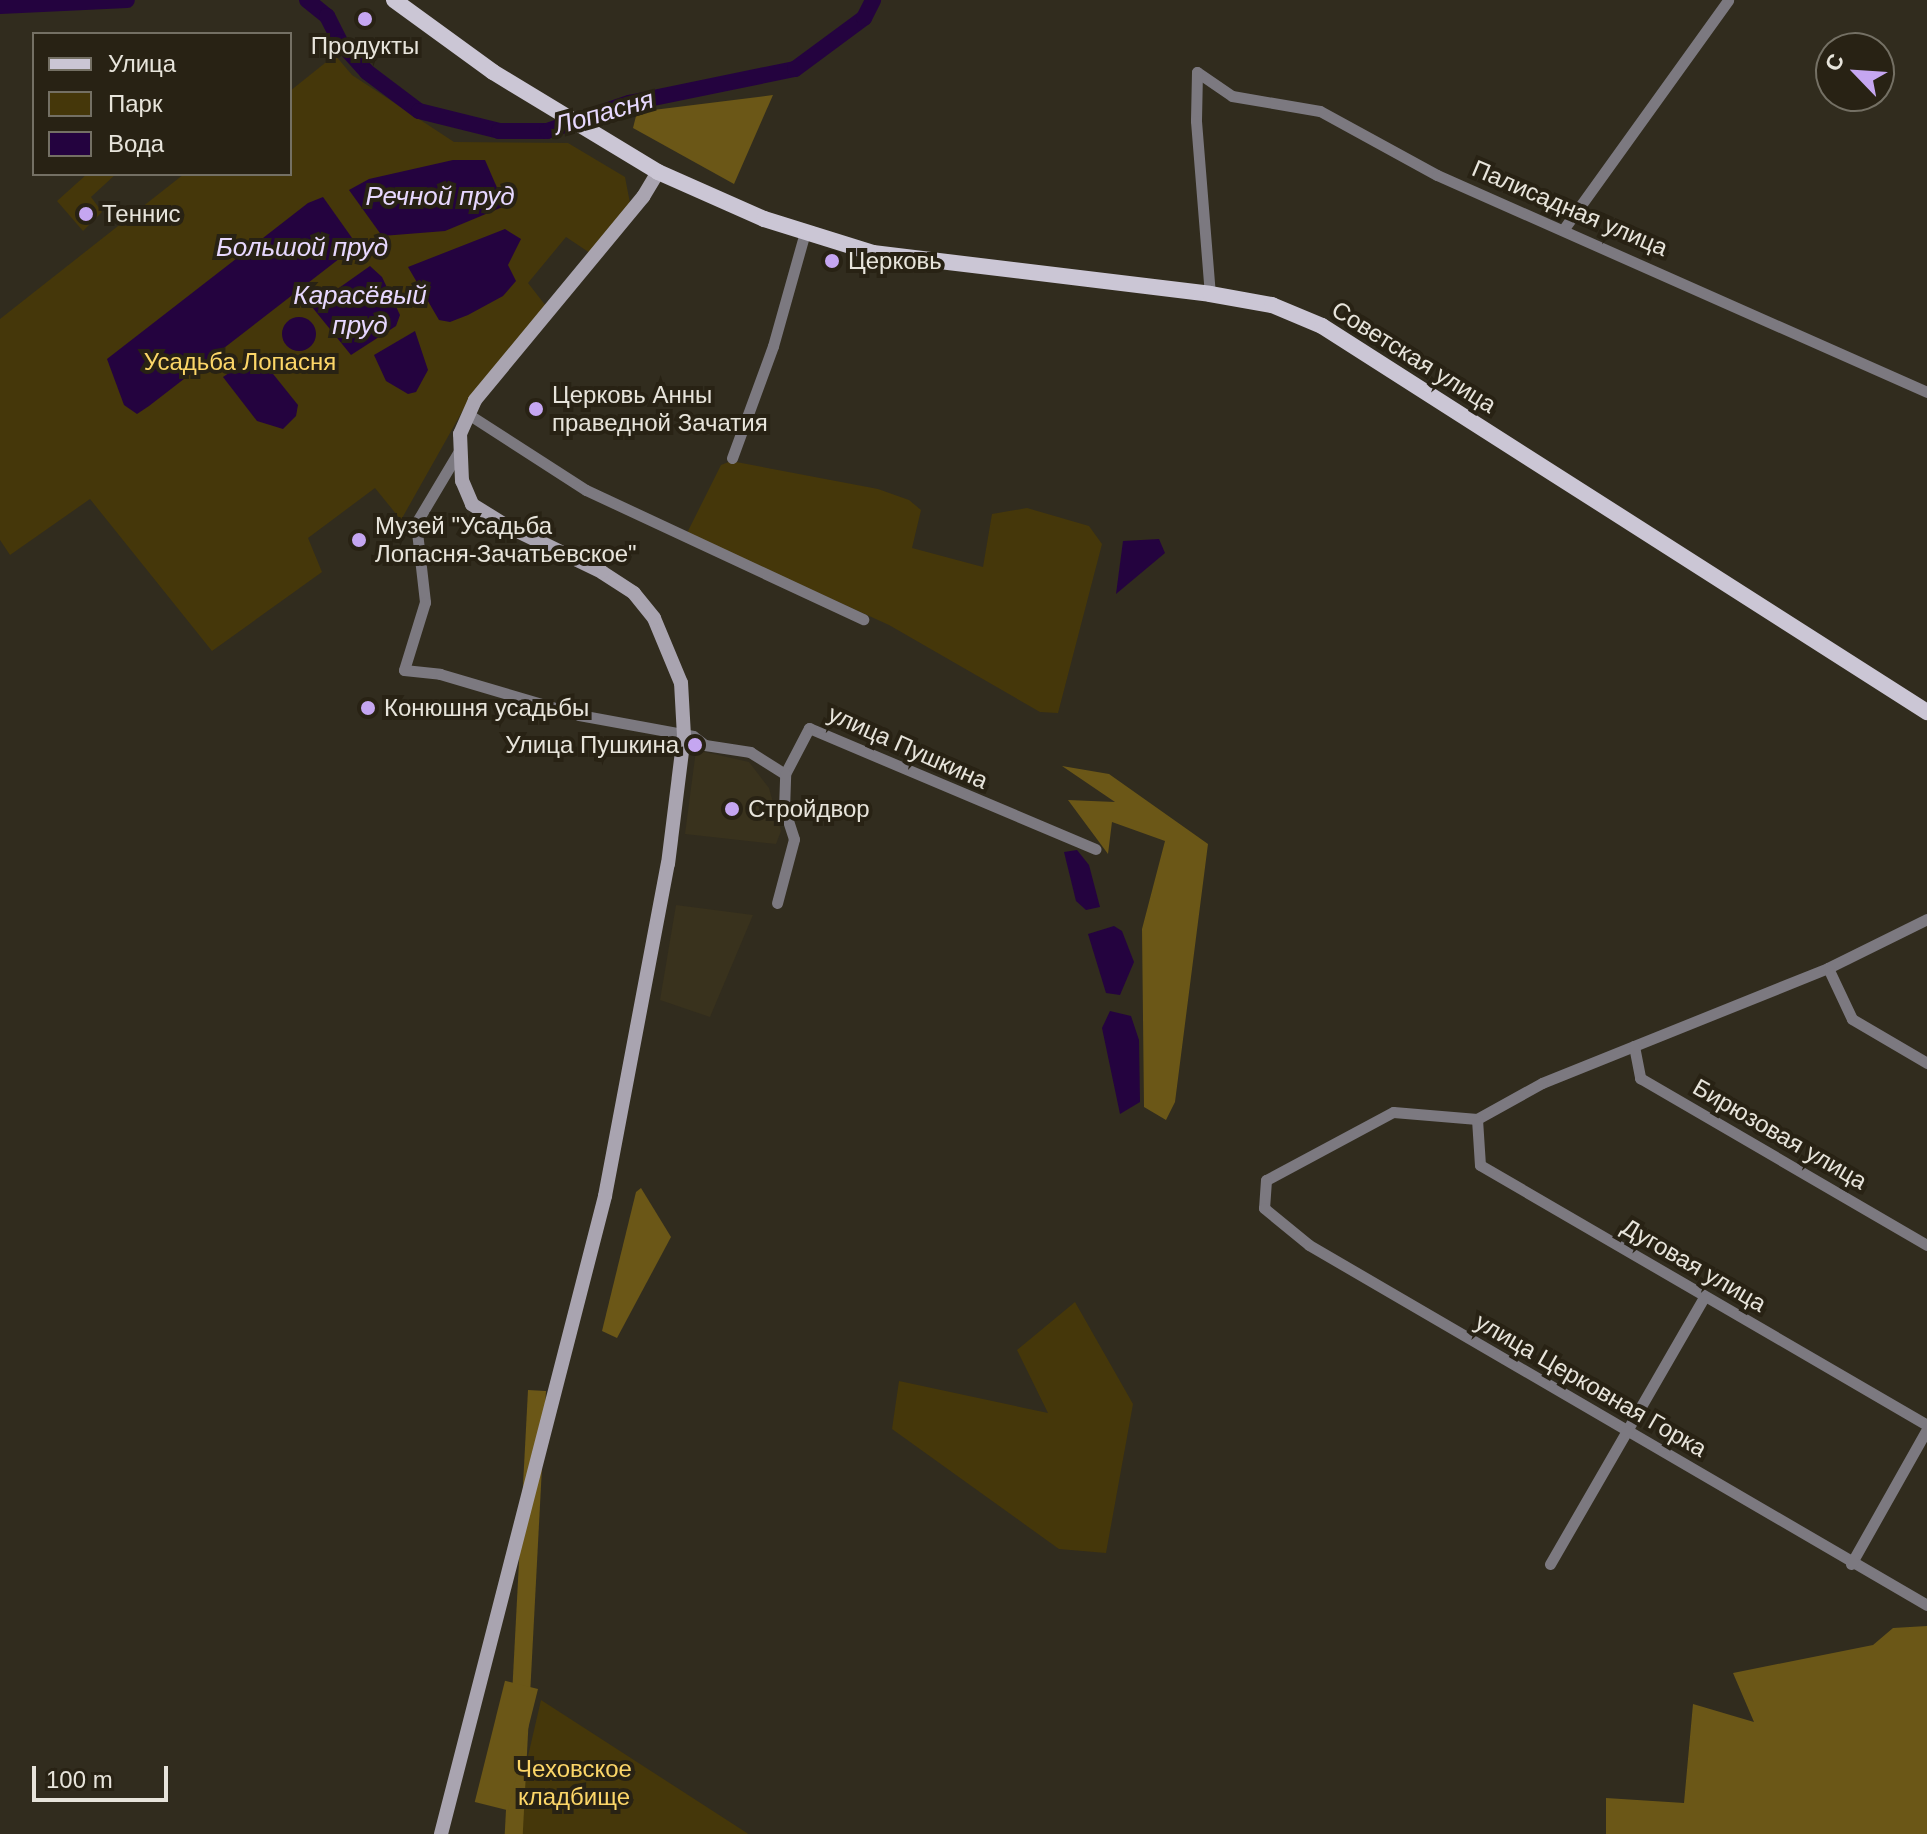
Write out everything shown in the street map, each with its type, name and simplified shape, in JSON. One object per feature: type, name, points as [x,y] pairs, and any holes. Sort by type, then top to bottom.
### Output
[{"type":"main road","name":"Советская улица","points":[[394,0],[493,72],[658,172],[805,232],[929,263],[1210,294],[1272,305],[1322,326],[1927,712]]},
{"type":"main road","points":[[441,1834],[605,1196],[668,864],[684,736],[681,683],[654,618],[634,593],[602,572],[472,504],[459,451],[468,414],[643,197],[658,172]]},
{"type":"street","points":[[1563,230],[1728,0]]},
{"type":"street","name":"Палисадная улица","points":[[1210,294],[1196,121],[1197,72],[1232,96],[1320,111],[1437,175],[1927,392]]},
{"type":"street","points":[[732,458],[773,346],[805,232]]},
{"type":"street","points":[[468,414],[514,439],[586,490],[863,619]]},
{"type":"street","points":[[459,451],[416,523],[425,602],[404,670],[440,674],[579,715],[750,752],[785,774],[784,809],[794,839],[777,903]]},
{"type":"street","name":"улица Пушкина","points":[[785,774],[809,728],[1095,849]]},
{"type":"street","points":[[1477,1119],[1542,1083],[1828,968],[1927,919]]},
{"type":"street","points":[[1828,968],[1852,1019],[1927,1063]]},
{"type":"street","name":"Бирюзовая улица","points":[[1634,1046],[1640,1078],[1927,1245]]},
{"type":"street","name":"улица Церковная Горка","points":[[1477,1119],[1393,1112],[1266,1180],[1264,1208],[1309,1245],[1851,1564],[1927,1605]]},
{"type":"street","name":"Дуговая улица","points":[[1477,1119],[1480,1165],[1927,1427],[1851,1564]]},
{"type":"street","points":[[1550,1564],[1704,1297]]},
{"type":"shaded area","points":[[773,95],[734,184],[633,128],[637,112]]},
{"type":"shaded area","name":"Стройдвор","points":[[696,750],[749,762],[769,788],[781,831],[776,844],[685,834]]},
{"type":"shaded area","points":[[1062,766],[1109,774],[1208,844],[1175,1102],[1166,1120],[1144,1107],[1142,929],[1165,841],[1112,822],[1108,854],[1068,800],[1115,802]]},
{"type":"shaded area","points":[[676,905],[753,915],[710,1017],[660,1000]]},
{"type":"shaded area","points":[[641,1188],[671,1237],[617,1338],[602,1331],[636,1192]]},
{"type":"shaded area","points":[[528,1390],[546,1391],[523,1834],[505,1834]]},
{"type":"shaded area","points":[[1927,1626],[1927,1834],[1606,1834],[1606,1798],[1684,1803],[1693,1704],[1754,1722],[1733,1673],[1873,1645],[1893,1628]]},
{"type":"shaded area","points":[[505,1681],[538,1689],[508,1810],[475,1802]]},
{"type":"green space","name":"Усадьба Лопасня","points":[[335,55],[352,75],[454,142],[568,143],[625,177],[630,203],[590,253],[566,237],[528,283],[546,306],[463,410],[401,520],[375,488],[308,538],[322,572],[212,651],[90,499],[10,555],[0,540],[0,319],[181,176],[292,176],[292,89]]},
{"type":"green space","points":[[85,176],[114,176],[91,197],[102,212],[83,231],[57,201]]},
{"type":"green space","points":[[731,461],[878,489],[909,500],[921,510],[912,548],[983,567],[992,514],[1027,508],[1089,526],[1102,544],[1058,713],[1040,712],[889,625],[687,533],[721,465]]},
{"type":"green space","points":[[1075,1302],[1133,1404],[1106,1553],[1059,1549],[892,1429],[899,1381],[1048,1413],[1017,1350]]},
{"type":"green space","name":"Чеховское кладбище","points":[[541,1700],[747,1833],[748,1834],[510,1834]]},
{"type":"water","name":"Речной пруд","points":[[453,160],[485,160],[505,206],[445,231],[382,236],[349,190],[369,179]]},
{"type":"water","name":"Большой пруд","points":[[323,197],[357,245],[149,406],[137,414],[124,405],[107,359],[308,203]]},
{"type":"water","points":[[505,229],[521,239],[508,265],[516,281],[503,296],[468,315],[450,322],[439,320],[408,267]]},
{"type":"water","name":"Карасёвый пруд","points":[[370,266],[382,277],[400,315],[396,326],[351,355],[312,307]]},
{"type":"water","points":[[299,317],[311,322],[316,334],[311,346],[299,351],[287,346],[282,334],[287,322]]},
{"type":"water","points":[[415,331],[428,370],[416,392],[408,394],[386,381],[374,355]]},
{"type":"water","points":[[257,354],[298,405],[296,416],[283,429],[257,421],[223,377]]},
{"type":"water","points":[[1159,539],[1165,553],[1116,594],[1123,541]]},
{"type":"water","points":[[1077,850],[1089,865],[1100,907],[1086,910],[1076,901],[1064,852]]},
{"type":"water","points":[[1114,926],[1122,931],[1134,962],[1120,995],[1106,993],[1088,934]]},
{"type":"water","points":[[1110,1011],[1131,1016],[1139,1040],[1140,1102],[1120,1114],[1102,1028]]},
{"type":"waterway","name":"Лопасня","points":[[0,6],[127,0]]},
{"type":"waterway","name":"Лопасня","points":[[307,0],[327,16],[340,42],[367,72],[419,111],[499,131],[547,131],[629,103],[795,69],[864,18],[873,0]]},
{"type":"place","name":"Продукты","points":[[365,19]]},
{"type":"place","name":"Теннис","points":[[86,214]]},
{"type":"place","name":"Церковь","points":[[832,261]]},
{"type":"place","name":"Церковь Анны праведной Зачатия","points":[[536,409]]},
{"type":"place","name":"Музей \"Усадьба Лопасня-Зачатьевское\"","points":[[359,540]]},
{"type":"place","name":"Конюшня усадьбы","points":[[368,708]]},
{"type":"place","name":"Улица Пушкина","points":[[695,745]]},
{"type":"place","name":"Стройдвор","points":[[732,809]]}]
